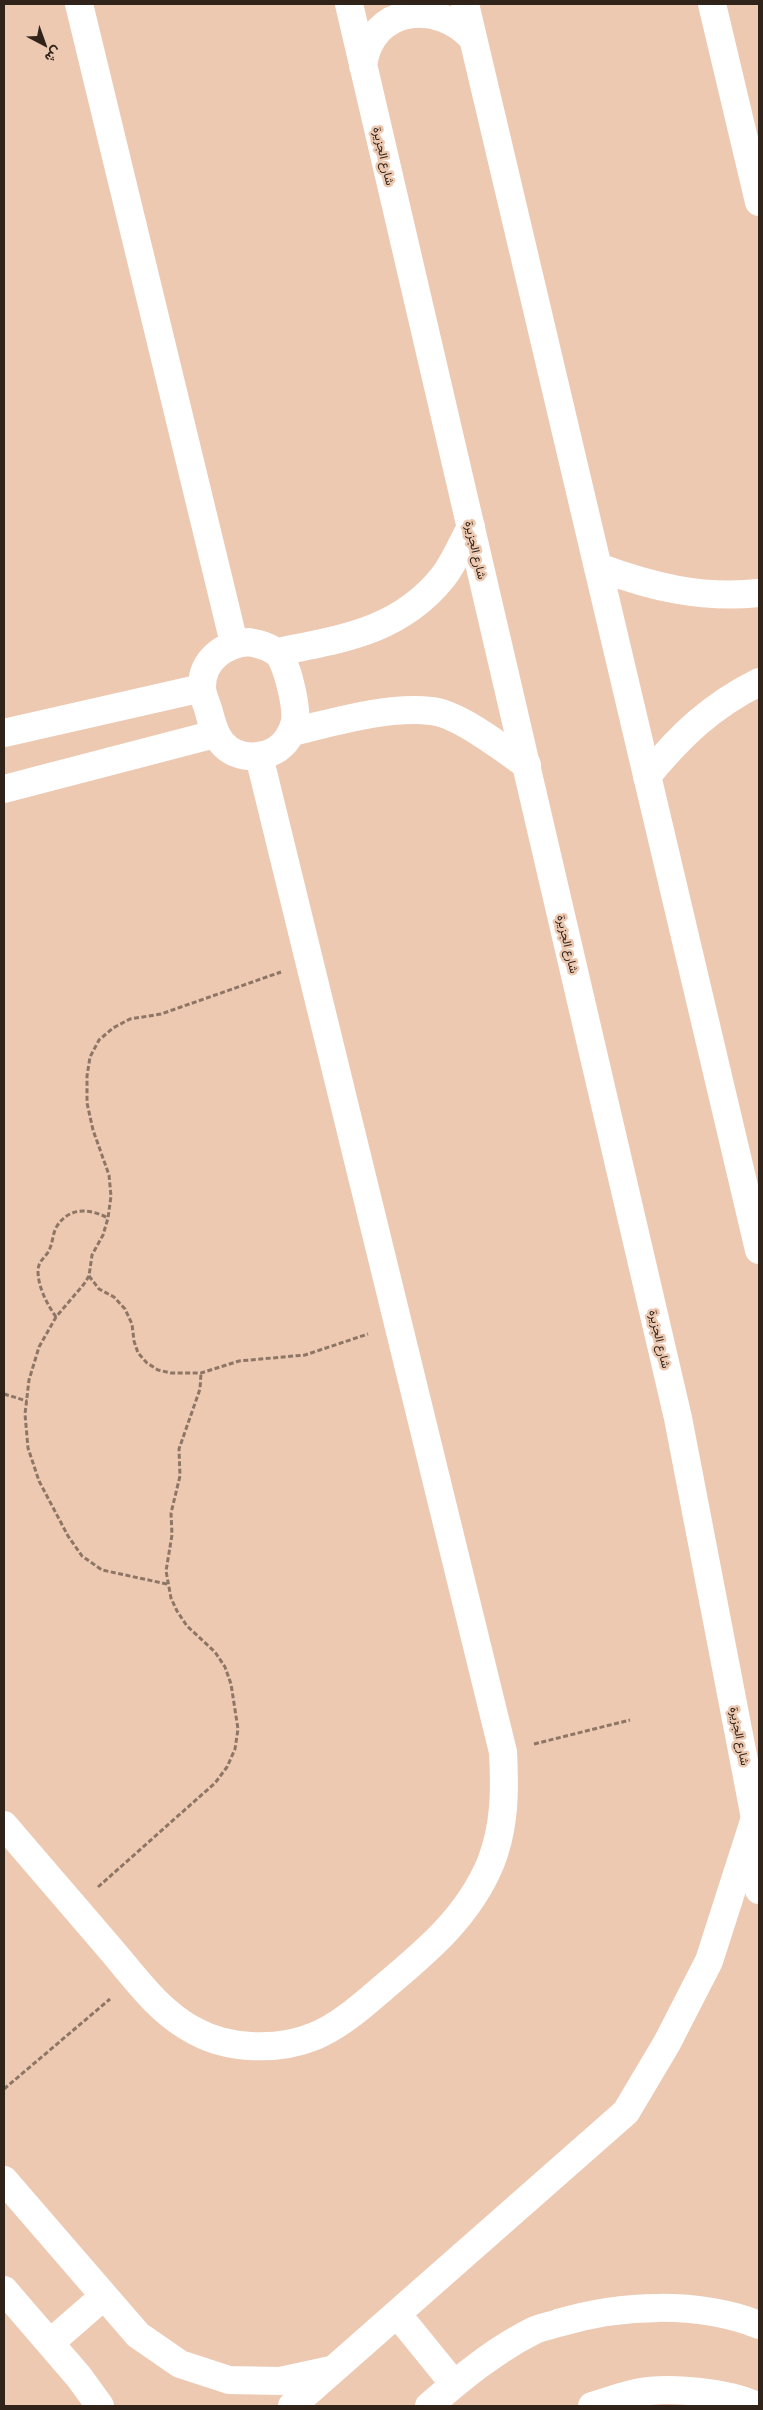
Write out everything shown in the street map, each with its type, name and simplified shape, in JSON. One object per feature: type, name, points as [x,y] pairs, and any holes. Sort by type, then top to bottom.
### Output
[{"type":"street","points":[[79,4],[234,643]]},
{"type":"street","name":"شارع الجزيرة","points":[[349,4],[678,1418],[755,1818],[759,1890]]},
{"type":"street","points":[[465,4],[759,1250]]},
{"type":"street","points":[[712,4],[759,202]]},
{"type":"street","points":[[363,66],[365,50],[372,35],[382,23],[394,14],[409,8],[424,7],[447,13],[466,27],[474,40]]},
{"type":"street","points":[[277,652],[285,665],[296,712],[292,732],[284,744],[272,752],[259,756],[245,756],[233,752],[223,745],[215,734],[202,688],[204,673],[210,661],[221,650],[234,643],[256,643],[277,652],[358,635],[402,615],[425,597],[444,576],[471,527]]},
{"type":"street","points":[[598,567],[644,584],[691,593],[739,595],[759,593]]},
{"type":"street","points":[[648,776],[679,739],[716,707],[759,682]]},
{"type":"street","points":[[4,733],[202,688]]},
{"type":"street","points":[[292,732],[376,713],[432,710],[459,721],[527,765]]},
{"type":"street","points":[[4,789],[215,734]]},
{"type":"street","points":[[4,1825],[162,2009],[196,2032],[234,2044],[275,2046],[314,2036],[350,2016],[426,1952],[453,1925],[474,1895],[491,1862],[501,1826],[505,1790],[503,1752],[259,756]]},
{"type":"street","points":[[292,2406],[398,2315],[626,2112],[667,2043],[709,1961],[755,1818]]},
{"type":"street","points":[[4,2180],[138,2335],[180,2364],[229,2380],[280,2380],[333,2370]]},
{"type":"street","points":[[4,2290],[79,2377],[100,2406]]},
{"type":"street","points":[[50,2343],[104,2296]]},
{"type":"street","points":[[429,2406],[454,2384],[488,2359],[534,2330],[589,2314],[665,2307],[741,2318],[759,2325]]},
{"type":"street","points":[[398,2315],[454,2384]]},
{"type":"street","points":[[592,2406],[637,2392],[693,2390],[757,2406]]},
{"type":"path","points":[[167,1584],[102,1570],[82,1556],[68,1536],[39,1481],[28,1448],[25,1414],[29,1380],[39,1348],[56,1317],[89,1276],[92,1255],[103,1235],[108,1218],[111,1196],[109,1175],[93,1130],[87,1103],[87,1076],[90,1057],[99,1040],[113,1028],[130,1019],[161,1014],[310,962]]},
{"type":"path","points":[[56,1317],[43,1292],[38,1270],[40,1260],[51,1247],[57,1226],[67,1216],[81,1210],[95,1211],[108,1218]]},
{"type":"path","points":[[89,1276],[99,1289],[114,1297],[125,1309],[132,1324],[138,1353],[147,1363],[158,1370],[171,1373],[202,1373],[239,1361],[305,1355],[398,1324]]},
{"type":"path","points":[[75,1908],[215,1783],[227,1767],[235,1749],[238,1729],[236,1709],[225,1667],[215,1652],[187,1626],[176,1611],[167,1584],[166,1571],[172,1535],[171,1513],[180,1476],[179,1448],[188,1418],[195,1404],[202,1373]]},
{"type":"path","points":[[4,1394],[27,1401]]},
{"type":"path","points":[[503,1752],[630,1720]]},
{"type":"path","points":[[4,2089],[135,1978]]}]
